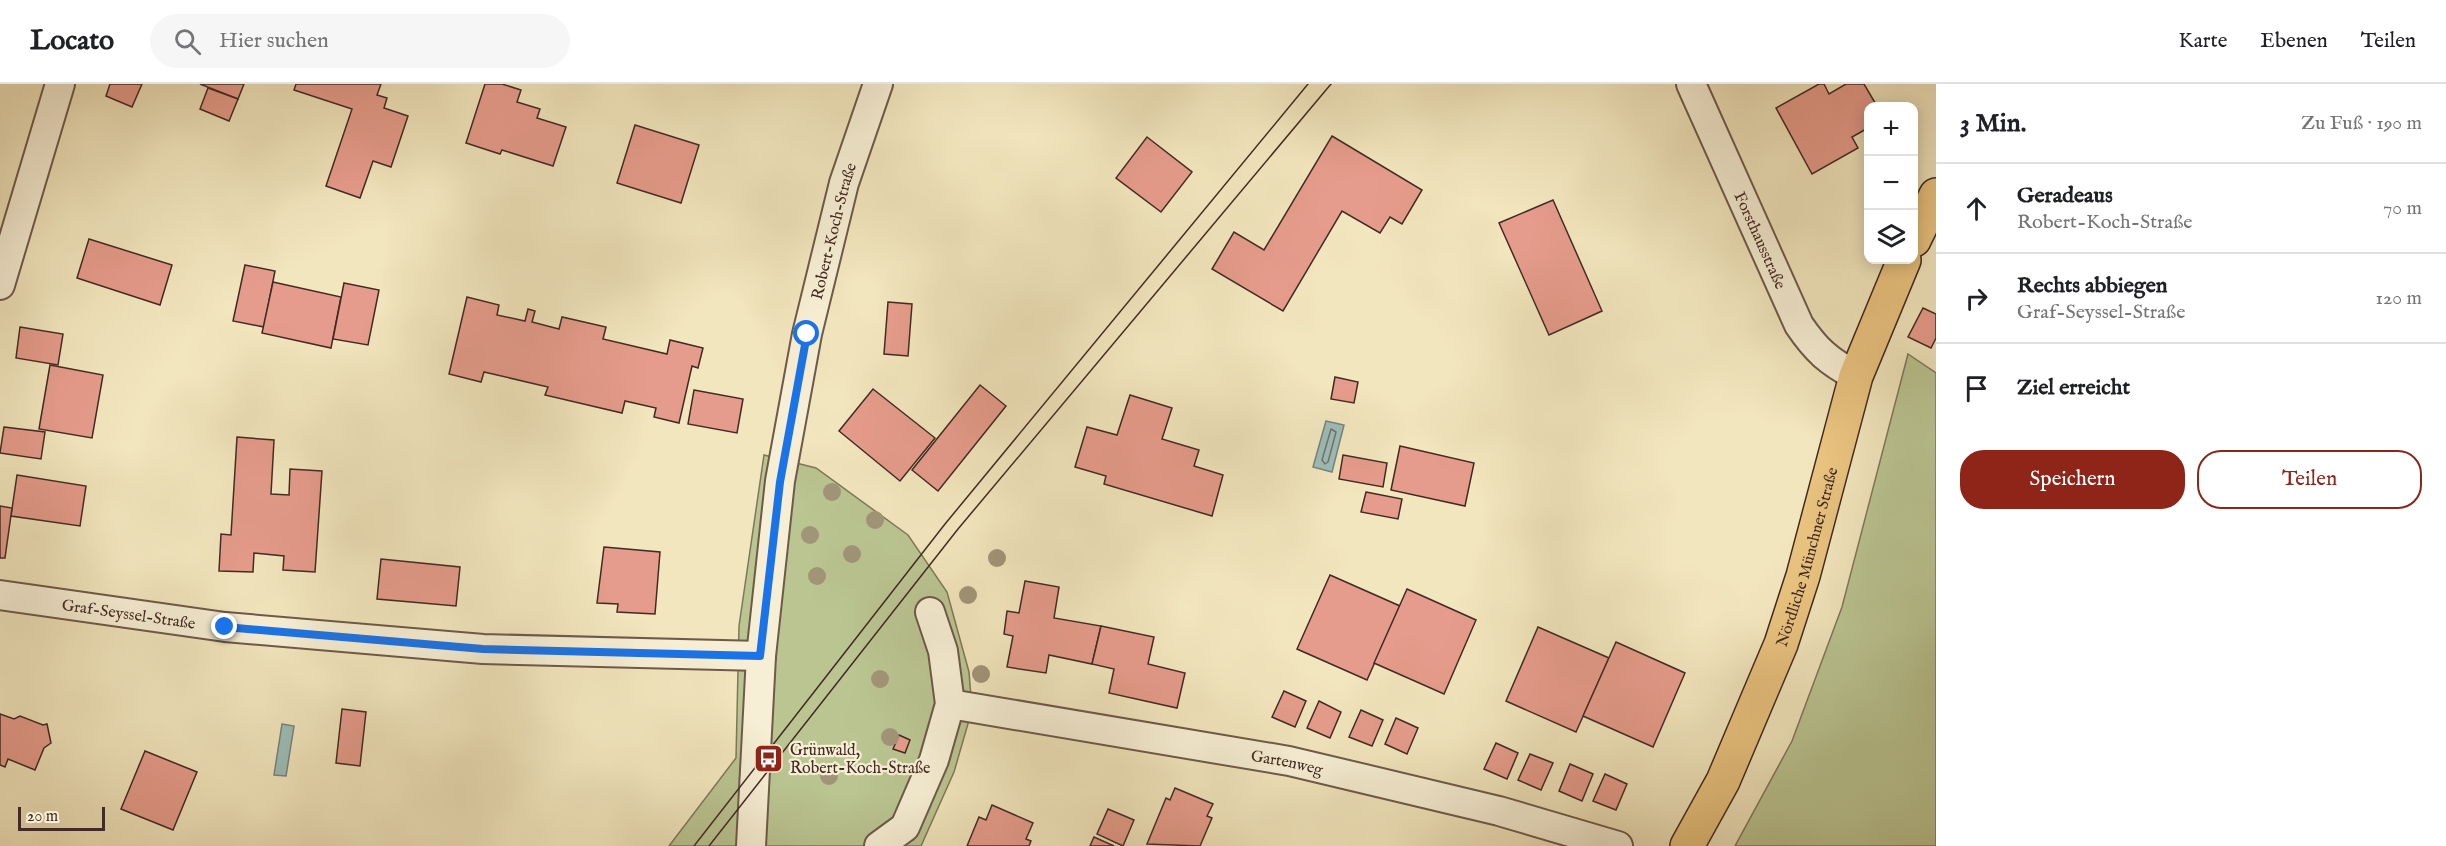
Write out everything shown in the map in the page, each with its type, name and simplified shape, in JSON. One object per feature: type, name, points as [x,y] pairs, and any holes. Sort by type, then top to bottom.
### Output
[{"type":"main road","points":[[1918,232],[1936,195]]},
{"type":"main road","name":"Nördliche Münchner Straße","points":[[1687,846],[1723,781],[1781,644],[1803,576],[1856,376],[1902,264]]},
{"type":"street","points":[[0,285],[60,84]]},
{"type":"street","name":"Robert-Koch-Straße","points":[[751,846],[760,656],[780,482],[807,334],[844,183],[878,84]]},
{"type":"street","name":"Forsthausstraße","points":[[1691,84],[1799,325],[1813,346],[1830,362],[1856,376]]},
{"type":"street","name":"Graf-Seyssel-Straße","points":[[0,595],[225,627],[483,649],[760,656]]},
{"type":"street","points":[[879,846],[905,826],[934,760],[950,704],[943,651],[930,612]]},
{"type":"street","name":"Gartenweg","points":[[950,704],[1288,760],[1499,811],[1618,846]]},
{"type":"green space","points":[[1908,354],[1936,373],[1936,846],[1735,846],[1792,741],[1842,607]]},
{"type":"green space","points":[[764,455],[816,468],[908,535],[947,592],[969,672],[972,710],[954,772],[921,846],[669,846],[736,758],[739,626]]},
{"type":"water","points":[[1326,421],[1344,425],[1332,472],[1313,467]]},
{"type":"water","points":[[282,724],[294,726],[286,776],[274,775]]},
{"type":"building","points":[[110,84],[142,84],[132,107],[106,96]]},
{"type":"building","points":[[200,84],[244,84],[238,99]]},
{"type":"building","points":[[296,84],[381,84],[377,95],[387,98],[384,108],[408,116],[391,167],[373,161],[360,198],[326,186],[352,109],[294,90]]},
{"type":"building","points":[[485,84],[502,84],[521,90],[517,102],[540,109],[537,118],[566,127],[553,166],[502,150],[500,154],[466,143]]},
{"type":"building","points":[[1819,84],[1824,84],[1829,94],[1846,84],[1864,84],[1875,102],[1864,102],[1864,130],[1852,137],[1858,148],[1812,174],[1776,108]]},
{"type":"building","points":[[208,88],[238,99],[229,121],[200,109]]},
{"type":"building","points":[[635,125],[699,145],[681,203],[617,183]]},
{"type":"building","points":[[1332,136],[1422,190],[1402,224],[1390,217],[1380,233],[1342,211],[1283,311],[1212,269],[1234,232],[1264,250]]},
{"type":"building","points":[[1147,137],[1192,172],[1161,212],[1116,178]]},
{"type":"building","points":[[1553,200],[1602,311],[1549,335],[1499,223]]},
{"type":"building","points":[[89,239],[172,265],[160,305],[77,278]]},
{"type":"building","points":[[245,265],[275,271],[264,327],[233,321]]},
{"type":"building","points":[[273,282],[341,297],[331,348],[262,333]]},
{"type":"building","points":[[344,283],[379,290],[368,345],[333,339]]},
{"type":"building","points":[[467,297],[499,305],[497,315],[525,321],[528,309],[535,311],[532,322],[559,329],[562,317],[606,327],[603,339],[667,354],[670,340],[703,348],[698,368],[692,366],[679,423],[654,417],[656,408],[625,401],[622,413],[545,395],[548,387],[484,372],[481,382],[449,374]]},
{"type":"building","points":[[888,302],[912,304],[908,356],[884,354]]},
{"type":"building","points":[[1923,308],[1936,314],[1936,338],[1931,348],[1908,337]]},
{"type":"building","points":[[20,327],[63,334],[58,365],[16,358]]},
{"type":"building","points":[[50,365],[103,375],[92,438],[39,429]]},
{"type":"building","points":[[1335,377],[1358,382],[1354,403],[1331,399]]},
{"type":"building","points":[[980,385],[1006,406],[938,491],[912,470]]},
{"type":"building","points":[[873,389],[935,438],[900,481],[839,431]]},
{"type":"building","points":[[694,390],[743,399],[737,433],[688,424]]},
{"type":"building","points":[[1130,395],[1172,408],[1162,439],[1199,450],[1194,466],[1223,475],[1212,516],[1104,484],[1106,476],[1075,467],[1087,427],[1117,435]]},
{"type":"building","points":[[4,427],[45,432],[41,459],[0,453]]},
{"type":"building","points":[[237,437],[274,440],[271,494],[289,495],[290,469],[322,471],[315,572],[283,570],[284,556],[254,553],[253,572],[219,571],[221,534],[231,535]]},
{"type":"building","points":[[1400,446],[1474,463],[1465,506],[1391,490]]},
{"type":"building","points":[[1343,455],[1387,463],[1383,487],[1339,479]]},
{"type":"building","points":[[17,475],[86,486],[80,526],[11,516]]},
{"type":"building","points":[[1366,492],[1402,499],[1398,519],[1361,512]]},
{"type":"building","points":[[0,506],[12,508],[5,558],[0,558]]},
{"type":"building","points":[[604,547],[660,552],[655,614],[617,612],[618,604],[597,603]]},
{"type":"building","points":[[381,559],[460,567],[456,606],[377,599]]},
{"type":"building","points":[[1330,575],[1400,606],[1367,680],[1297,649]]},
{"type":"building","points":[[1025,581],[1059,587],[1054,618],[1101,626],[1092,664],[1049,655],[1046,673],[1007,667],[1013,636],[1004,634],[1007,611],[1019,613]]},
{"type":"building","points":[[1407,589],[1476,620],[1444,694],[1374,663]]},
{"type":"building","points":[[1101,626],[1154,637],[1148,664],[1185,673],[1177,708],[1109,693],[1114,669],[1092,664]]},
{"type":"building","points":[[1538,627],[1609,658],[1576,732],[1506,701]]},
{"type":"building","points":[[1616,642],[1685,673],[1653,747],[1583,716]]},
{"type":"building","points":[[1284,691],[1306,701],[1295,727],[1272,717]]},
{"type":"building","points":[[1319,701],[1341,712],[1330,738],[1307,728]]},
{"type":"building","points":[[342,709],[366,712],[360,766],[336,763]]},
{"type":"building","points":[[1361,710],[1383,720],[1372,746],[1349,737]]},
{"type":"building","points":[[0,714],[14,719],[20,716],[43,725],[47,724],[51,743],[44,748],[35,770],[8,759],[5,767],[0,765]]},
{"type":"building","points":[[1396,718],[1418,728],[1407,754],[1385,744]]},
{"type":"building","points":[[899,735],[910,740],[905,753],[893,749]]},
{"type":"building","points":[[1496,743],[1518,753],[1507,779],[1484,769]]},
{"type":"building","points":[[145,751],[197,772],[173,830],[121,809]]},
{"type":"building","points":[[1530,754],[1553,763],[1541,790],[1518,780]]},
{"type":"building","points":[[1570,764],[1593,774],[1582,801],[1559,791]]},
{"type":"building","points":[[1605,774],[1627,784],[1616,810],[1593,801]]},
{"type":"building","points":[[1175,788],[1213,804],[1207,816],[1212,818],[1200,846],[1147,844],[1166,798],[1170,800]]},
{"type":"building","points":[[992,805],[1033,823],[1026,839],[1031,841],[1029,846],[967,846],[979,817],[986,820]]},
{"type":"building","points":[[1108,809],[1134,820],[1123,846],[1097,834]]},
{"type":"building","points":[[1094,837],[1114,846],[1090,846]]},
{"type":"tram line","points":[[694,846],[945,524],[1308,84]]},
{"type":"tram line","points":[[709,846],[958,529],[1331,84]]},
{"type":"place","name":"Grünwald, Robert-Koch-Straße","points":[[769,758]]},
{"type":"route","points":[[225,627],[483,649],[760,656],[780,482],[807,334]]}]
